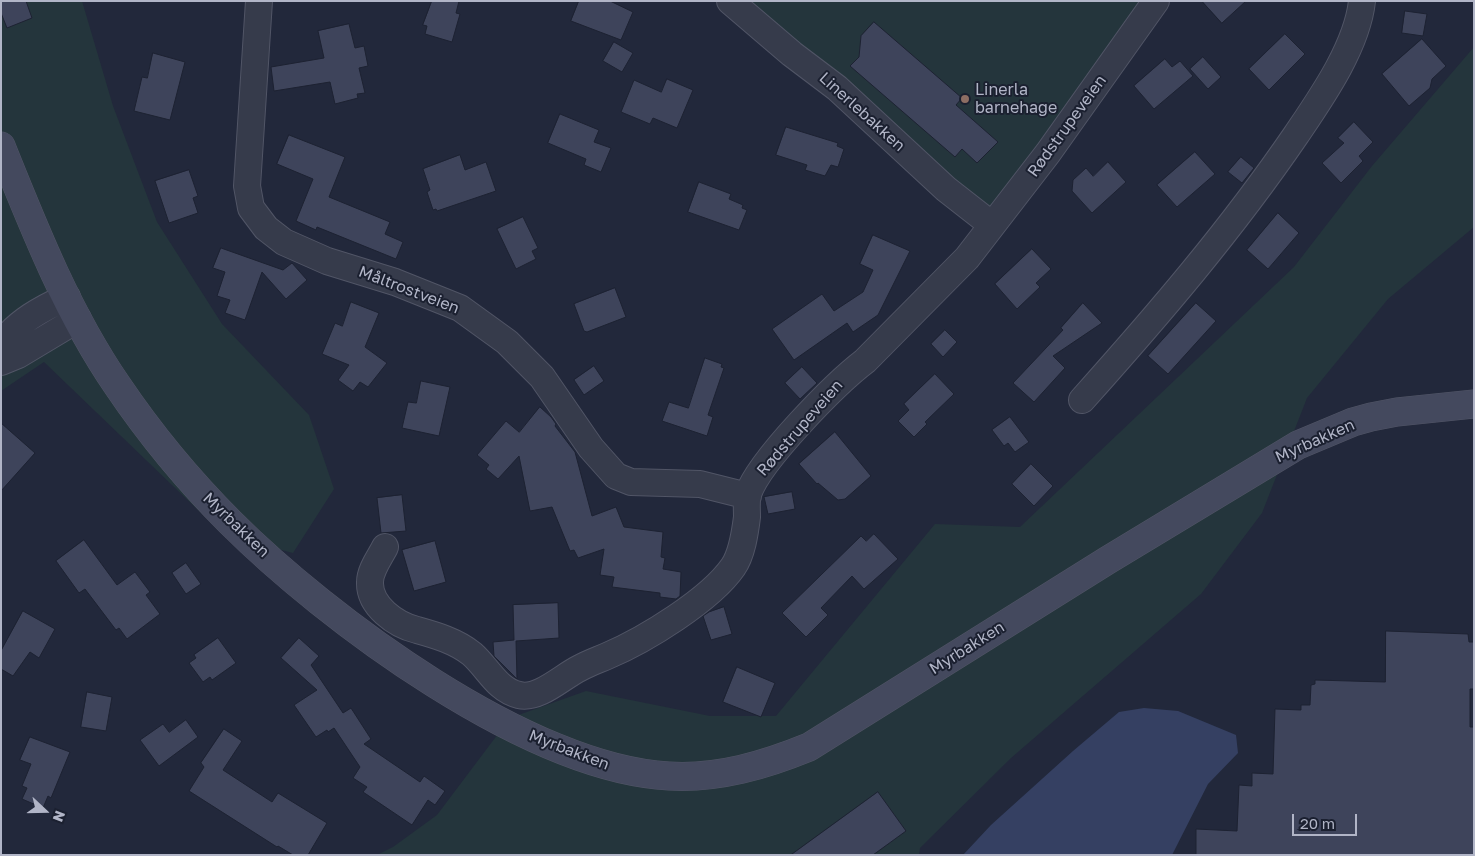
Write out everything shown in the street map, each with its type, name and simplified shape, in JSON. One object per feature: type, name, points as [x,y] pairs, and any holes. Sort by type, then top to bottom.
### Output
[{"type":"street","name":"Måltrostveien","points":[[259,1],[247,186],[251,208],[266,228],[284,242],[305,252],[395,282],[469,313],[518,352],[542,377],[590,448],[616,476],[631,482],[700,484],[748,496]]},
{"type":"street","name":"Linerlebakken","points":[[730,1],[792,54],[837,88],[946,189],[992,225]]},
{"type":"street","name":"Rødstrupeveien","points":[[385,547],[372,572],[370,582],[379,605],[388,617],[407,628],[441,636],[471,653],[508,691],[521,696],[551,687],[568,673],[628,645],[700,601],[720,583],[734,566],[743,540],[748,496],[756,478],[798,427],[848,375],[865,362],[944,282],[992,225],[1048,154],[1156,1]]},
{"type":"street","points":[[1082,400],[1180,289],[1254,196],[1324,92],[1351,42],[1360,18],[1362,1]]},
{"type":"street","name":"Myrbakken","points":[[1,146],[40,240],[72,308],[116,384],[186,474],[229,521],[317,598],[399,659],[510,725],[586,759],[629,771],[669,776],[710,775],[751,767],[809,747],[1108,560],[1298,445],[1352,422],[1372,417],[1404,411],[1474,404]]},
{"type":"street","points":[[1,345],[6,337],[44,308],[72,308]]},
{"type":"street","points":[[1,362],[31,348],[72,308]]},
{"type":"shaded area","points":[[1,1],[82,1],[113,106],[157,222],[222,324],[309,415],[334,489],[293,553],[224,535],[44,362],[1,391]]},
{"type":"shaded area","points":[[727,1],[1148,1],[1020,191],[976,216]]},
{"type":"shaded area","points":[[1474,47],[1474,227],[1388,299],[1307,398],[1262,513],[1201,594],[1011,758],[920,848],[919,855],[377,855],[393,847],[437,815],[510,718],[586,691],[710,716],[776,716],[935,524],[1020,527],[1294,267],[1372,166]]},
{"type":"water","points":[[1144,708],[1178,711],[1236,735],[1238,753],[1208,784],[1172,855],[963,855],[991,825],[1119,712]]},
{"type":"building","points":[[1,1],[26,1],[32,18],[7,28],[1,13]]},
{"type":"building","points":[[432,1],[459,1],[456,13],[460,14],[452,42],[425,34],[427,26],[423,25]]},
{"type":"building","points":[[579,1],[610,1],[633,12],[621,40],[571,21]]},
{"type":"building","points":[[1202,1],[1246,1],[1222,23]]},
{"type":"building","points":[[1405,11],[1427,14],[1423,36],[1402,33]]},
{"type":"building","points":[[874,22],[962,98],[956,105],[998,142],[977,163],[962,149],[955,157],[850,66],[859,57],[861,36]]},
{"type":"building","points":[[349,24],[355,48],[364,46],[368,66],[359,68],[365,93],[357,94],[358,98],[335,104],[330,82],[274,91],[271,67],[324,58],[318,31]]},
{"type":"building","points":[[1285,34],[1305,54],[1269,90],[1249,69]]},
{"type":"building","points":[[1422,39],[1446,66],[1432,79],[1430,88],[1409,106],[1382,74]]},
{"type":"building","points":[[614,42],[633,53],[622,72],[603,61]]},
{"type":"building","points":[[153,53],[185,62],[170,120],[134,111],[142,77],[147,78]]},
{"type":"building","points":[[1203,57],[1221,77],[1208,89],[1190,69]]},
{"type":"building","points":[[1165,59],[1172,67],[1180,61],[1193,76],[1154,109],[1134,86]]},
{"type":"building","points":[[667,79],[693,90],[677,128],[653,118],[650,124],[621,112],[634,80],[661,92]]},
{"type":"building","points":[[560,114],[599,130],[594,142],[611,148],[601,172],[584,165],[586,159],[548,143]]},
{"type":"building","points":[[1354,122],[1373,142],[1359,156],[1363,161],[1341,183],[1322,163],[1344,143],[1338,138]]},
{"type":"building","points":[[786,127],[838,143],[837,146],[844,149],[838,167],[831,165],[825,176],[805,170],[807,165],[776,155]]},
{"type":"building","points":[[289,135],[345,157],[329,197],[390,222],[385,234],[403,242],[396,259],[317,227],[316,230],[296,221],[313,179],[277,164]]},
{"type":"building","points":[[1195,152],[1215,174],[1177,207],[1157,185]]},
{"type":"building","points":[[460,155],[465,170],[486,162],[496,191],[437,211],[436,209],[433,210],[427,192],[430,190],[423,169]]},
{"type":"building","points":[[1241,157],[1254,168],[1242,183],[1228,172]]},
{"type":"building","points":[[1108,162],[1126,182],[1092,213],[1072,191],[1073,180],[1086,168],[1093,176]]},
{"type":"building","points":[[189,170],[198,196],[193,198],[198,213],[169,223],[155,181]]},
{"type":"building","points":[[699,182],[731,194],[729,199],[743,205],[742,208],[747,210],[739,230],[688,212]]},
{"type":"building","points":[[1278,213],[1299,233],[1268,269],[1247,250]]},
{"type":"building","points":[[523,217],[538,248],[532,251],[536,259],[516,269],[497,229]]},
{"type":"building","points":[[873,235],[910,251],[878,315],[853,332],[847,323],[794,360],[772,329],[822,294],[834,311],[863,292],[873,270],[860,264]]},
{"type":"building","points":[[221,248],[283,270],[292,263],[307,280],[286,299],[262,272],[245,320],[225,313],[230,300],[217,296],[225,272],[213,268]]},
{"type":"building","points":[[1032,249],[1051,269],[1036,283],[1040,287],[1017,309],[995,284]]},
{"type":"building","points":[[615,288],[626,317],[587,332],[584,331],[574,304]]},
{"type":"building","points":[[351,302],[379,313],[365,347],[387,363],[368,387],[360,382],[353,391],[338,380],[349,365],[322,354],[335,323],[342,326]]},
{"type":"building","points":[[1083,303],[1102,323],[1053,356],[1065,368],[1034,402],[1013,383],[1063,330],[1061,328]]},
{"type":"building","points":[[1196,303],[1216,321],[1168,374],[1148,356]]},
{"type":"building","points":[[945,330],[957,342],[943,357],[931,344]]},
{"type":"building","points":[[705,358],[722,364],[721,367],[724,368],[708,415],[713,417],[707,436],[662,421],[669,402],[688,408]]},
{"type":"building","points":[[594,366],[604,381],[584,395],[574,380]]},
{"type":"building","points":[[802,367],[817,383],[800,399],[785,383]]},
{"type":"building","points":[[935,374],[954,394],[925,422],[927,424],[914,437],[898,421],[909,410],[904,404]]},
{"type":"building","points":[[421,381],[450,387],[439,436],[402,428],[408,402],[416,403]]},
{"type":"building","points":[[540,407],[551,417],[556,424],[555,426],[575,452],[592,516],[616,507],[624,527],[663,532],[661,557],[665,558],[663,569],[681,572],[680,596],[676,599],[660,597],[660,593],[612,587],[614,577],[600,575],[604,549],[578,558],[574,550],[570,551],[552,507],[530,511],[519,456],[498,479],[486,469],[489,465],[477,455],[506,421],[519,432]]},
{"type":"building","points":[[1010,417],[1029,442],[1015,452],[1008,443],[1004,446],[992,430]]},
{"type":"building","points":[[1,423],[35,453],[1,491]]},
{"type":"building","points":[[835,432],[871,476],[845,499],[838,500],[817,484],[799,464]]},
{"type":"building","points":[[1031,464],[1053,486],[1034,506],[1012,484]]},
{"type":"building","points":[[792,492],[795,509],[768,514],[764,497]]},
{"type":"building","points":[[402,495],[406,531],[381,533],[377,498]]},
{"type":"building","points":[[874,534],[898,559],[864,589],[852,576],[821,608],[828,615],[806,637],[782,613],[861,536],[866,541]]},
{"type":"building","points":[[84,540],[117,585],[135,572],[150,592],[146,595],[160,614],[127,639],[119,628],[116,630],[85,589],[79,593],[56,561]]},
{"type":"building","points":[[435,541],[446,582],[414,591],[402,550]]},
{"type":"building","points":[[186,563],[201,584],[186,594],[172,573]]},
{"type":"building","points":[[558,603],[559,638],[516,641],[517,679],[494,656],[493,642],[514,640],[513,605]]},
{"type":"building","points":[[724,607],[732,634],[711,640],[703,616]]},
{"type":"building","points":[[23,611],[55,629],[39,658],[30,652],[13,676],[1,669],[1,651]]},
{"type":"building","points":[[1386,631],[1468,634],[1469,642],[1474,642],[1474,689],[1470,689],[1470,727],[1474,727],[1474,855],[1196,855],[1196,829],[1237,831],[1239,785],[1252,786],[1252,773],[1273,774],[1275,709],[1301,710],[1301,705],[1310,705],[1311,685],[1315,684],[1315,680],[1385,682]]},
{"type":"building","points":[[218,638],[236,663],[212,680],[210,677],[203,682],[189,663],[196,658],[194,655]]},
{"type":"building","points":[[299,638],[319,656],[311,665],[343,713],[351,708],[371,739],[364,744],[420,782],[424,776],[445,791],[435,805],[428,800],[412,825],[363,792],[367,787],[353,778],[360,767],[334,728],[316,737],[294,705],[317,690],[281,658]]},
{"type":"building","points":[[737,667],[775,683],[761,717],[723,702]]},
{"type":"building","points":[[87,692],[112,697],[106,731],[81,727]]},
{"type":"building","points":[[186,720],[198,737],[159,766],[140,740],[163,724],[169,732]]},
{"type":"building","points":[[224,729],[242,741],[223,770],[272,802],[278,793],[327,823],[308,855],[293,855],[277,847],[189,791],[204,767],[201,763]]},
{"type":"building","points":[[30,737],[70,752],[51,798],[48,796],[43,808],[22,799],[27,788],[22,786],[31,764],[20,760]]},
{"type":"building","points":[[878,792],[906,831],[873,855],[791,855]]},
{"type":"place","name":"Linerla barnehage","points":[[965,99]]}]
